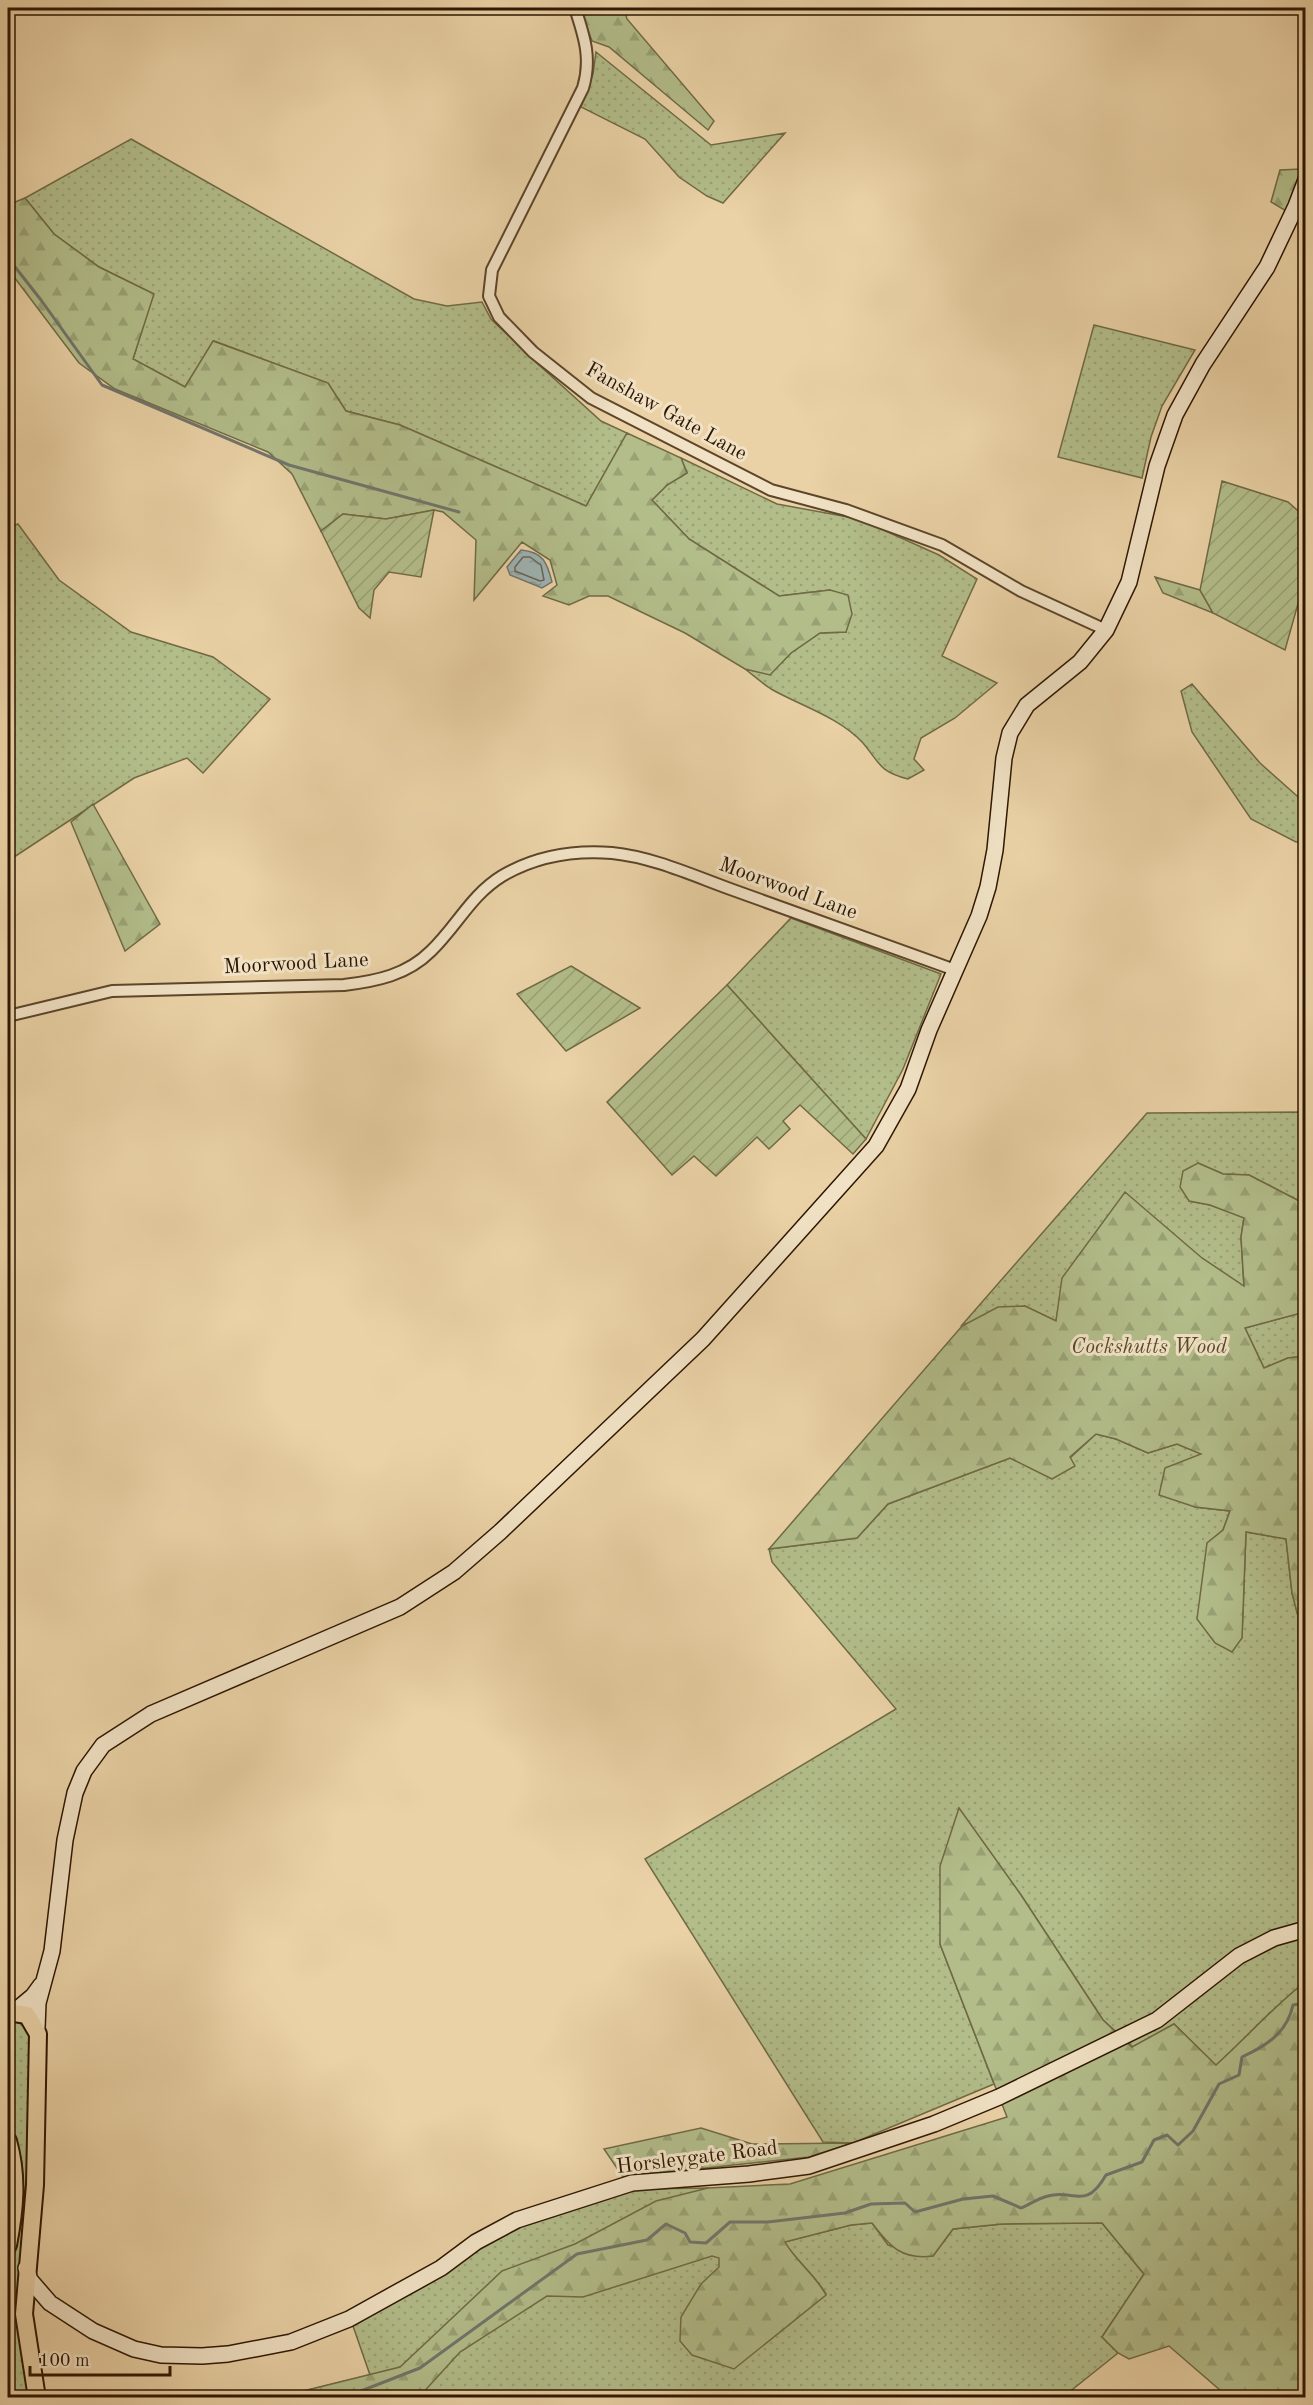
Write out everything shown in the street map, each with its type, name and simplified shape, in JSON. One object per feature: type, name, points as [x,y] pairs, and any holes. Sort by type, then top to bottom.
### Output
[{"type":"main road","points":[[36,2028],[43,1982],[52,1951],[60,1866],[75,1793],[84,1771],[98,1751],[118,1733],[151,1714],[400,1607],[438,1585],[500,1532],[703,1339],[855,1171],[892,1120],[988,887],[1004,758],[1010,733],[1027,705],[1080,662],[1106,630],[1129,582],[1157,466],[1175,415],[1198,372],[1267,267],[1296,206],[1305,180]]},
{"type":"main road","name":"Horsleygate Road","points":[[26,2268],[30,2280],[50,2302],[101,2336],[134,2349],[161,2355],[228,2354],[291,2342],[349,2319],[441,2268],[476,2242],[517,2220],[632,2183],[749,2174],[808,2166],[934,2124],[999,2097],[1157,2020],[1239,1956],[1274,1938],[1305,1929]]},
{"type":"main road","points":[[10,2011],[33,1996],[43,1982]]},
{"type":"main road","points":[[10,2011],[27,2015],[36,2028],[39,2040],[35,2185],[26,2268],[24,2314],[37,2397]]},
{"type":"main road","points":[[8,2141],[15,2193],[8,2245]]},
{"type":"main road","points":[[24,2314],[33,2304],[50,2302]]},
{"type":"street","name":"Fanshaw Gate Lane","points":[[575,8],[587,47],[588,73],[492,270],[489,297],[499,316],[542,360],[591,398],[694,452],[771,490],[846,510],[942,545],[1021,591],[1106,630]]},
{"type":"street","name":"Moorwood Lane","points":[[8,1016],[95,994],[121,990],[324,986],[373,982],[413,966],[431,951],[471,901],[489,884],[511,870],[561,853],[614,854],[672,868],[955,970]]},
{"type":"green space","points":[[580,8],[624,8],[627,19],[714,121],[708,130],[609,47],[592,41]]},
{"type":"green space","points":[[596,52],[711,145],[785,133],[723,203],[707,196],[679,177],[645,139],[581,107],[593,74]]},
{"type":"green space","points":[[131,139],[414,299],[447,306],[482,302],[491,319],[539,365],[601,421],[627,433],[586,506],[400,425],[346,411],[328,383],[214,341],[185,387],[133,359],[153,294],[99,267],[54,234],[25,198]]},
{"type":"green space","points":[[1301,169],[1286,211],[1271,202],[1280,170]]},
{"type":"green space","points":[[25,198],[54,234],[99,267],[154,294],[133,359],[185,387],[213,341],[328,383],[346,411],[400,425],[586,506],[627,433],[681,458],[687,473],[667,485],[652,500],[689,539],[779,596],[830,590],[848,595],[852,614],[846,632],[820,633],[791,653],[770,675],[745,669],[685,633],[608,596],[589,596],[569,605],[543,596],[557,585],[550,560],[522,542],[474,600],[476,540],[443,512],[434,510],[386,519],[343,514],[321,531],[292,474],[268,452],[115,389],[79,363],[8,269],[8,205]]},
{"type":"green space","points":[[1094,325],[1195,350],[1162,406],[1151,437],[1142,478],[1058,457]]},
{"type":"green space","points":[[681,458],[777,504],[859,519],[939,555],[977,579],[942,656],[997,683],[955,718],[921,738],[914,759],[924,770],[908,779],[891,773],[881,766],[863,743],[843,726],[771,689],[745,669],[770,674],[791,653],[820,633],[846,632],[830,590],[779,596],[689,539],[652,500],[667,485],[687,473]]},
{"type":"green space","points":[[1222,481],[1288,502],[1305,517],[1305,579],[1285,650],[1213,613],[1200,590]]},
{"type":"green space","points":[[434,510],[421,577],[389,572],[374,590],[370,618],[359,608],[321,531],[343,514],[386,519]]},
{"type":"green space","points":[[18,524],[59,580],[131,632],[213,657],[270,699],[203,773],[187,758],[134,778],[8,861],[8,528]]},
{"type":"green space","points":[[1155,577],[1200,590],[1213,613],[1163,593]]},
{"type":"green space","points":[[1192,684],[1260,763],[1305,803],[1305,841],[1296,842],[1251,819],[1192,732],[1181,691]]},
{"type":"green space","points":[[93,804],[160,924],[125,951],[71,822]]},
{"type":"green space","points":[[791,918],[941,974],[903,1069],[866,1139],[727,985]]},
{"type":"green space","points":[[571,966],[640,1008],[566,1051],[517,994]]},
{"type":"green space","points":[[727,985],[866,1139],[853,1154],[800,1105],[783,1121],[790,1129],[769,1149],[757,1137],[716,1176],[694,1156],[672,1175],[607,1102]]},
{"type":"green space","points":[[1305,1112],[1305,1204],[1249,1175],[1223,1174],[1198,1163],[1189,1201],[1210,1205],[1244,1217],[1241,1237],[1244,1287],[1202,1258],[1063,1278],[1056,1321],[1025,1306],[962,1325],[1147,1113]]},
{"type":"green space","name":"Cockshutts Wood","points":[[1198,1163],[1223,1174],[1249,1175],[1305,1204],[1305,1312],[1245,1328],[1264,1368],[1288,1358],[1305,1356],[1303,1383],[1306,1389],[1305,1704],[1298,1690],[1298,1616],[1292,1593],[1286,1539],[1246,1532],[1242,1638],[1232,1652],[1215,1643],[1197,1619],[1207,1543],[1223,1530],[1230,1511],[1195,1507],[1159,1495],[1165,1468],[1201,1454],[1177,1444],[1148,1453],[1116,1439],[1096,1434],[1070,1457],[1075,1466],[1052,1479],[1010,1458],[888,1504],[857,1538],[769,1549],[962,1326],[998,1307],[1025,1306],[1056,1321],[1062,1278],[1125,1192],[1202,1258],[1244,1286],[1241,1237],[1244,1218],[1210,1205],[1189,1201],[1180,1187],[1183,1171]]},
{"type":"green space","points":[[1305,1312],[1305,1356],[1288,1358],[1264,1368],[1245,1328]]},
{"type":"green space","points":[[1096,1434],[1116,1439],[1148,1453],[1177,1444],[1202,1454],[1195,1507],[1230,1511],[1223,1530],[1207,1544],[1242,1638],[1246,1532],[1286,1539],[1292,1593],[1298,1616],[1298,1690],[1306,1704],[1305,1982],[1216,2066],[1174,2024],[1133,2047],[1103,2020],[1021,1895],[959,1809],[940,1944],[994,2084],[853,2143],[823,2142],[645,1859],[896,1709],[772,1562],[769,1549],[857,1538],[888,1504],[1010,1458],[1052,1479],[1074,1466],[1070,1458]]},
{"type":"green space","points":[[959,1808],[1021,1895],[1103,2020],[1132,2047],[1174,2024],[1216,2065],[1305,1982],[1305,2397],[1228,2397],[1169,2346],[1129,2359],[1118,2353],[1102,2337],[1144,2274],[1102,2223],[1002,2224],[953,2229],[933,2256],[922,2257],[905,2254],[898,2250],[872,2223],[851,2225],[785,2242],[826,2295],[734,2369],[692,2355],[680,2341],[681,2317],[701,2284],[719,2267],[719,2258],[712,2256],[583,2297],[547,2296],[460,2352],[419,2397],[275,2398],[400,2367],[502,2271],[575,2244],[656,2201],[708,2188],[790,2184],[1007,2117],[940,1944],[940,1866]]},
{"type":"green space","points":[[8,2019],[23,2025],[32,2038],[26,2196],[24,2196],[22,2162],[8,2111]]},
{"type":"green space","points":[[701,2128],[752,2144],[853,2143],[809,2157],[623,2177],[604,2149]]},
{"type":"green space","points":[[708,2188],[811,2306],[826,2294],[784,2242],[851,2225],[872,2223],[888,2245],[933,2256],[953,2229],[1002,2224],[1102,2223],[1144,2274],[1102,2337],[1118,2353],[1063,2397],[275,2398],[370,2375],[353,2326],[442,2275],[481,2245],[520,2226],[635,2189]]},
{"type":"green space","points":[[22,2218],[24,2219],[19,2308],[22,2351],[29,2397],[8,2398],[8,2287]]},
{"type":"water","points":[[521,550],[534,553],[543,559],[552,582],[542,588],[510,575],[507,567]]},
{"type":"waterway","points":[[8,258],[102,385],[289,465],[459,512]]},
{"type":"waterway","points":[[343,2398],[420,2368],[577,2254],[647,2240],[666,2224],[685,2233],[690,2242],[706,2243],[730,2222],[768,2222],[845,2213],[871,2204],[905,2203],[915,2212],[963,2199],[993,2196],[1021,2208],[1041,2198],[1057,2194],[1085,2196],[1092,2193],[1106,2175],[1142,2162],[1154,2140],[1167,2135],[1178,2145],[1193,2131],[1219,2084],[1239,2075],[1242,2057],[1267,2043],[1281,2031],[1293,2005],[1306,2003]]}]
